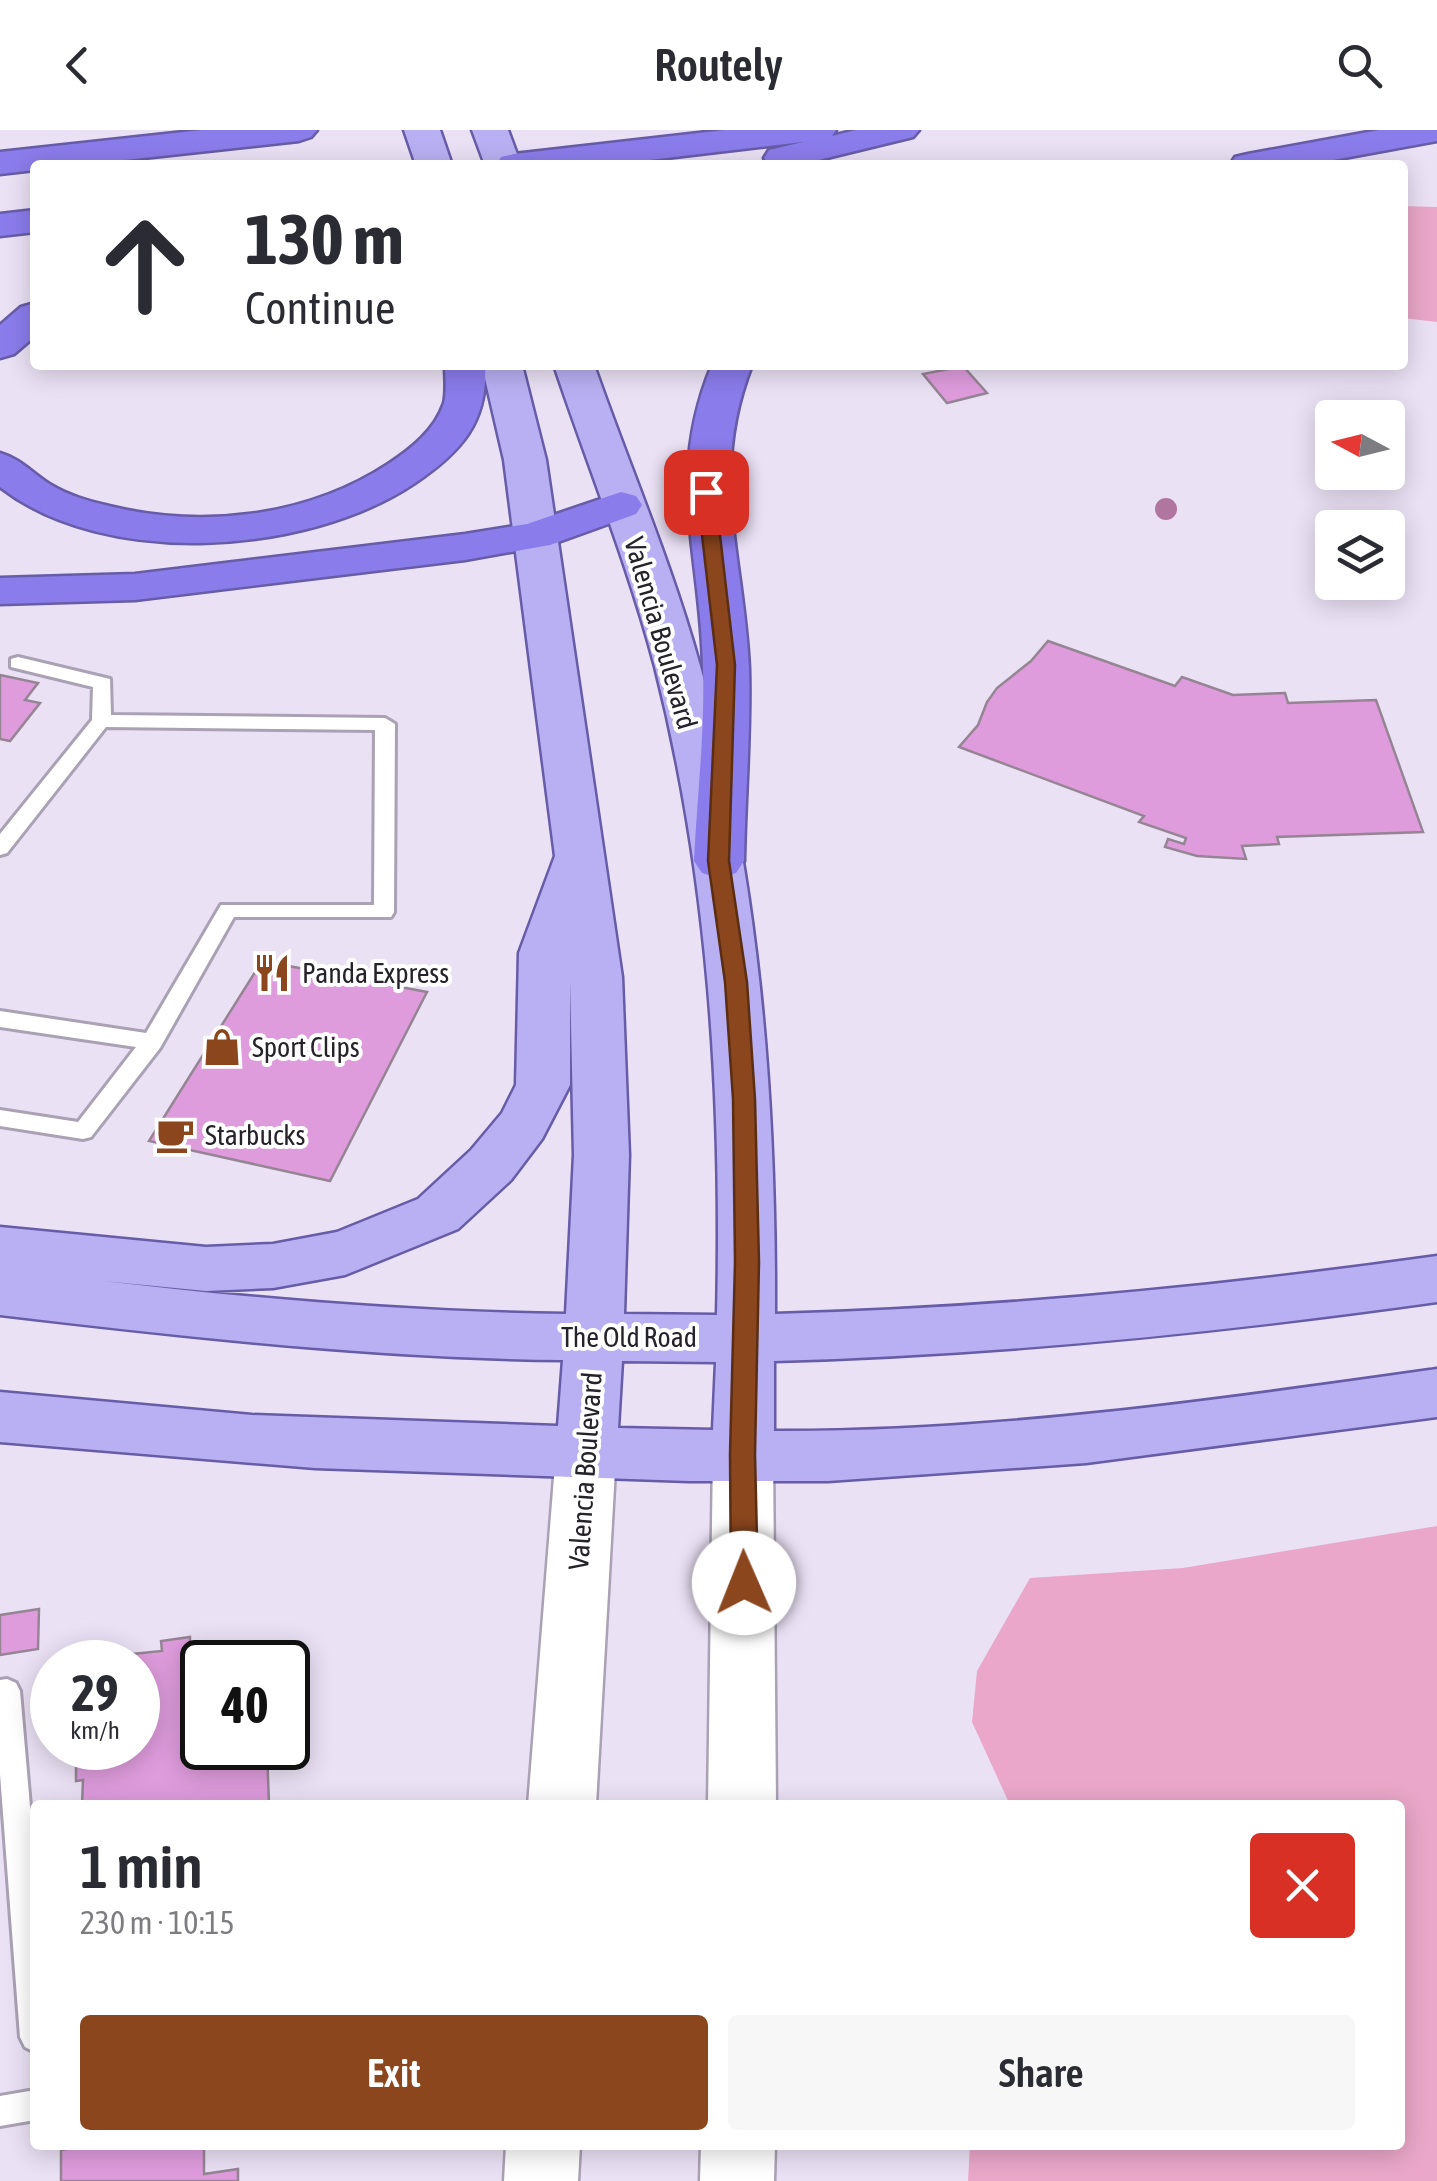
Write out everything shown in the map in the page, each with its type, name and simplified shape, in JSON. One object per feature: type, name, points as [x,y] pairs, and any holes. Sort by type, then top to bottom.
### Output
[{"type":"highway","points":[[0,142],[78,130]]},
{"type":"highway","points":[[0,163],[299,130]]},
{"type":"highway","points":[[557,160],[818,130]]},
{"type":"highway","points":[[776,160],[901,130]]},
{"type":"highway","points":[[1275,160],[1437,130]]},
{"type":"highway","points":[[0,225],[30,222]]},
{"type":"highway","points":[[0,346],[30,320]]},
{"type":"highway","points":[[0,466],[28,490],[60,506],[105,519],[199,529],[294,519],[355,500],[400,476],[434,450],[454,427],[466,399],[465,370]]},
{"type":"highway","points":[[718,861],[726,665],[706,492],[709,434],[717,394],[729,370]]},
{"type":"highway","points":[[0,591],[136,587],[535,536],[621,505]]},
{"type":"main road","points":[[422,130],[432,160]]},
{"type":"main road","points":[[490,130],[501,160]]},
{"type":"main road","name":"Valencia Boulevard","points":[[503,370],[525,460],[596,977],[602,1060],[594,1338],[586,1452]]},
{"type":"main road","name":"Valencia Boulevard","points":[[576,370],[621,505],[644,558],[668,641],[718,861],[736,982],[744,1099],[746,1338],[742,1454]]},
{"type":"main road","points":[[0,1249],[206,1269],[273,1266],[345,1253],[438,1214],[524,1126],[542,1085],[545,953],[579,854]]},
{"type":"main road","name":"The Old Road","points":[[0,1292],[275,1322],[594,1338],[746,1338],[1060,1324],[1200,1312],[1437,1279]]},
{"type":"main road","points":[[0,1417],[262,1443],[586,1452],[871,1454],[1078,1439],[1283,1416],[1437,1393]]},
{"type":"street","name":"Valencia Boulevard","points":[[562,1800],[586,1452]]},
{"type":"street","name":"Valencia Boulevard","points":[[742,1454],[742,1800]]},
{"type":"street","points":[[540,2181],[542,2150]]},
{"type":"street","points":[[737,2181],[738,2150]]},
{"type":"lane","points":[[0,848],[101,721],[103,683],[18,664]]},
{"type":"lane","points":[[0,1118],[83,1132],[152,1042],[228,910],[384,912],[385,724],[101,721]]},
{"type":"lane","points":[[0,1019],[152,1042]]},
{"type":"lane","points":[[0,1692],[8,1691],[30,1972]]},
{"type":"lane","points":[[0,2111],[30,2107]]},
{"type":"shaded area","points":[[1408,206],[1437,207],[1437,322],[1408,319]]},
{"type":"shaded area","points":[[1437,1526],[1437,2181],[968,2181],[970,2150],[1405,2150],[1405,1800],[1008,1800],[972,1722],[977,1671],[1030,1578],[1183,1568]]},
{"type":"building","points":[[967,370],[987,393],[947,403],[923,374]]},
{"type":"building","points":[[1048,641],[1175,686],[1182,677],[1233,695],[1285,693],[1288,703],[1376,700],[1423,832],[1277,837],[1279,844],[1242,846],[1246,859],[1197,856],[1165,847],[1168,839],[1184,844],[1186,838],[1139,822],[1144,816],[959,747],[978,725],[997,688],[1031,661]]},
{"type":"building","points":[[0,675],[38,683],[25,700],[40,703],[10,741],[0,739]]},
{"type":"building","points":[[262,961],[427,992],[330,1181],[149,1141]]},
{"type":"building","points":[[39,1609],[38,1640],[30,1640],[30,1650],[0,1655],[0,1615]]},
{"type":"building","points":[[190,1637],[180,1640],[180,1770],[268,1770],[269,1800],[82,1800],[83,1780],[76,1781],[76,1770],[160,1770],[161,1641]]},
{"type":"building","points":[[61,2150],[204,2150],[204,2174],[238,2169],[238,2181],[61,2181]]},
{"type":"place","name":"Panda Express","points":[[272,973]]},
{"type":"place","name":"Sport Clips","points":[[222,1047]]},
{"type":"place","name":"Starbucks","points":[[175,1135]]},
{"type":"route","points":[[706,492],[726,665],[718,861],[736,982],[744,1099],[744,1583]]}]
